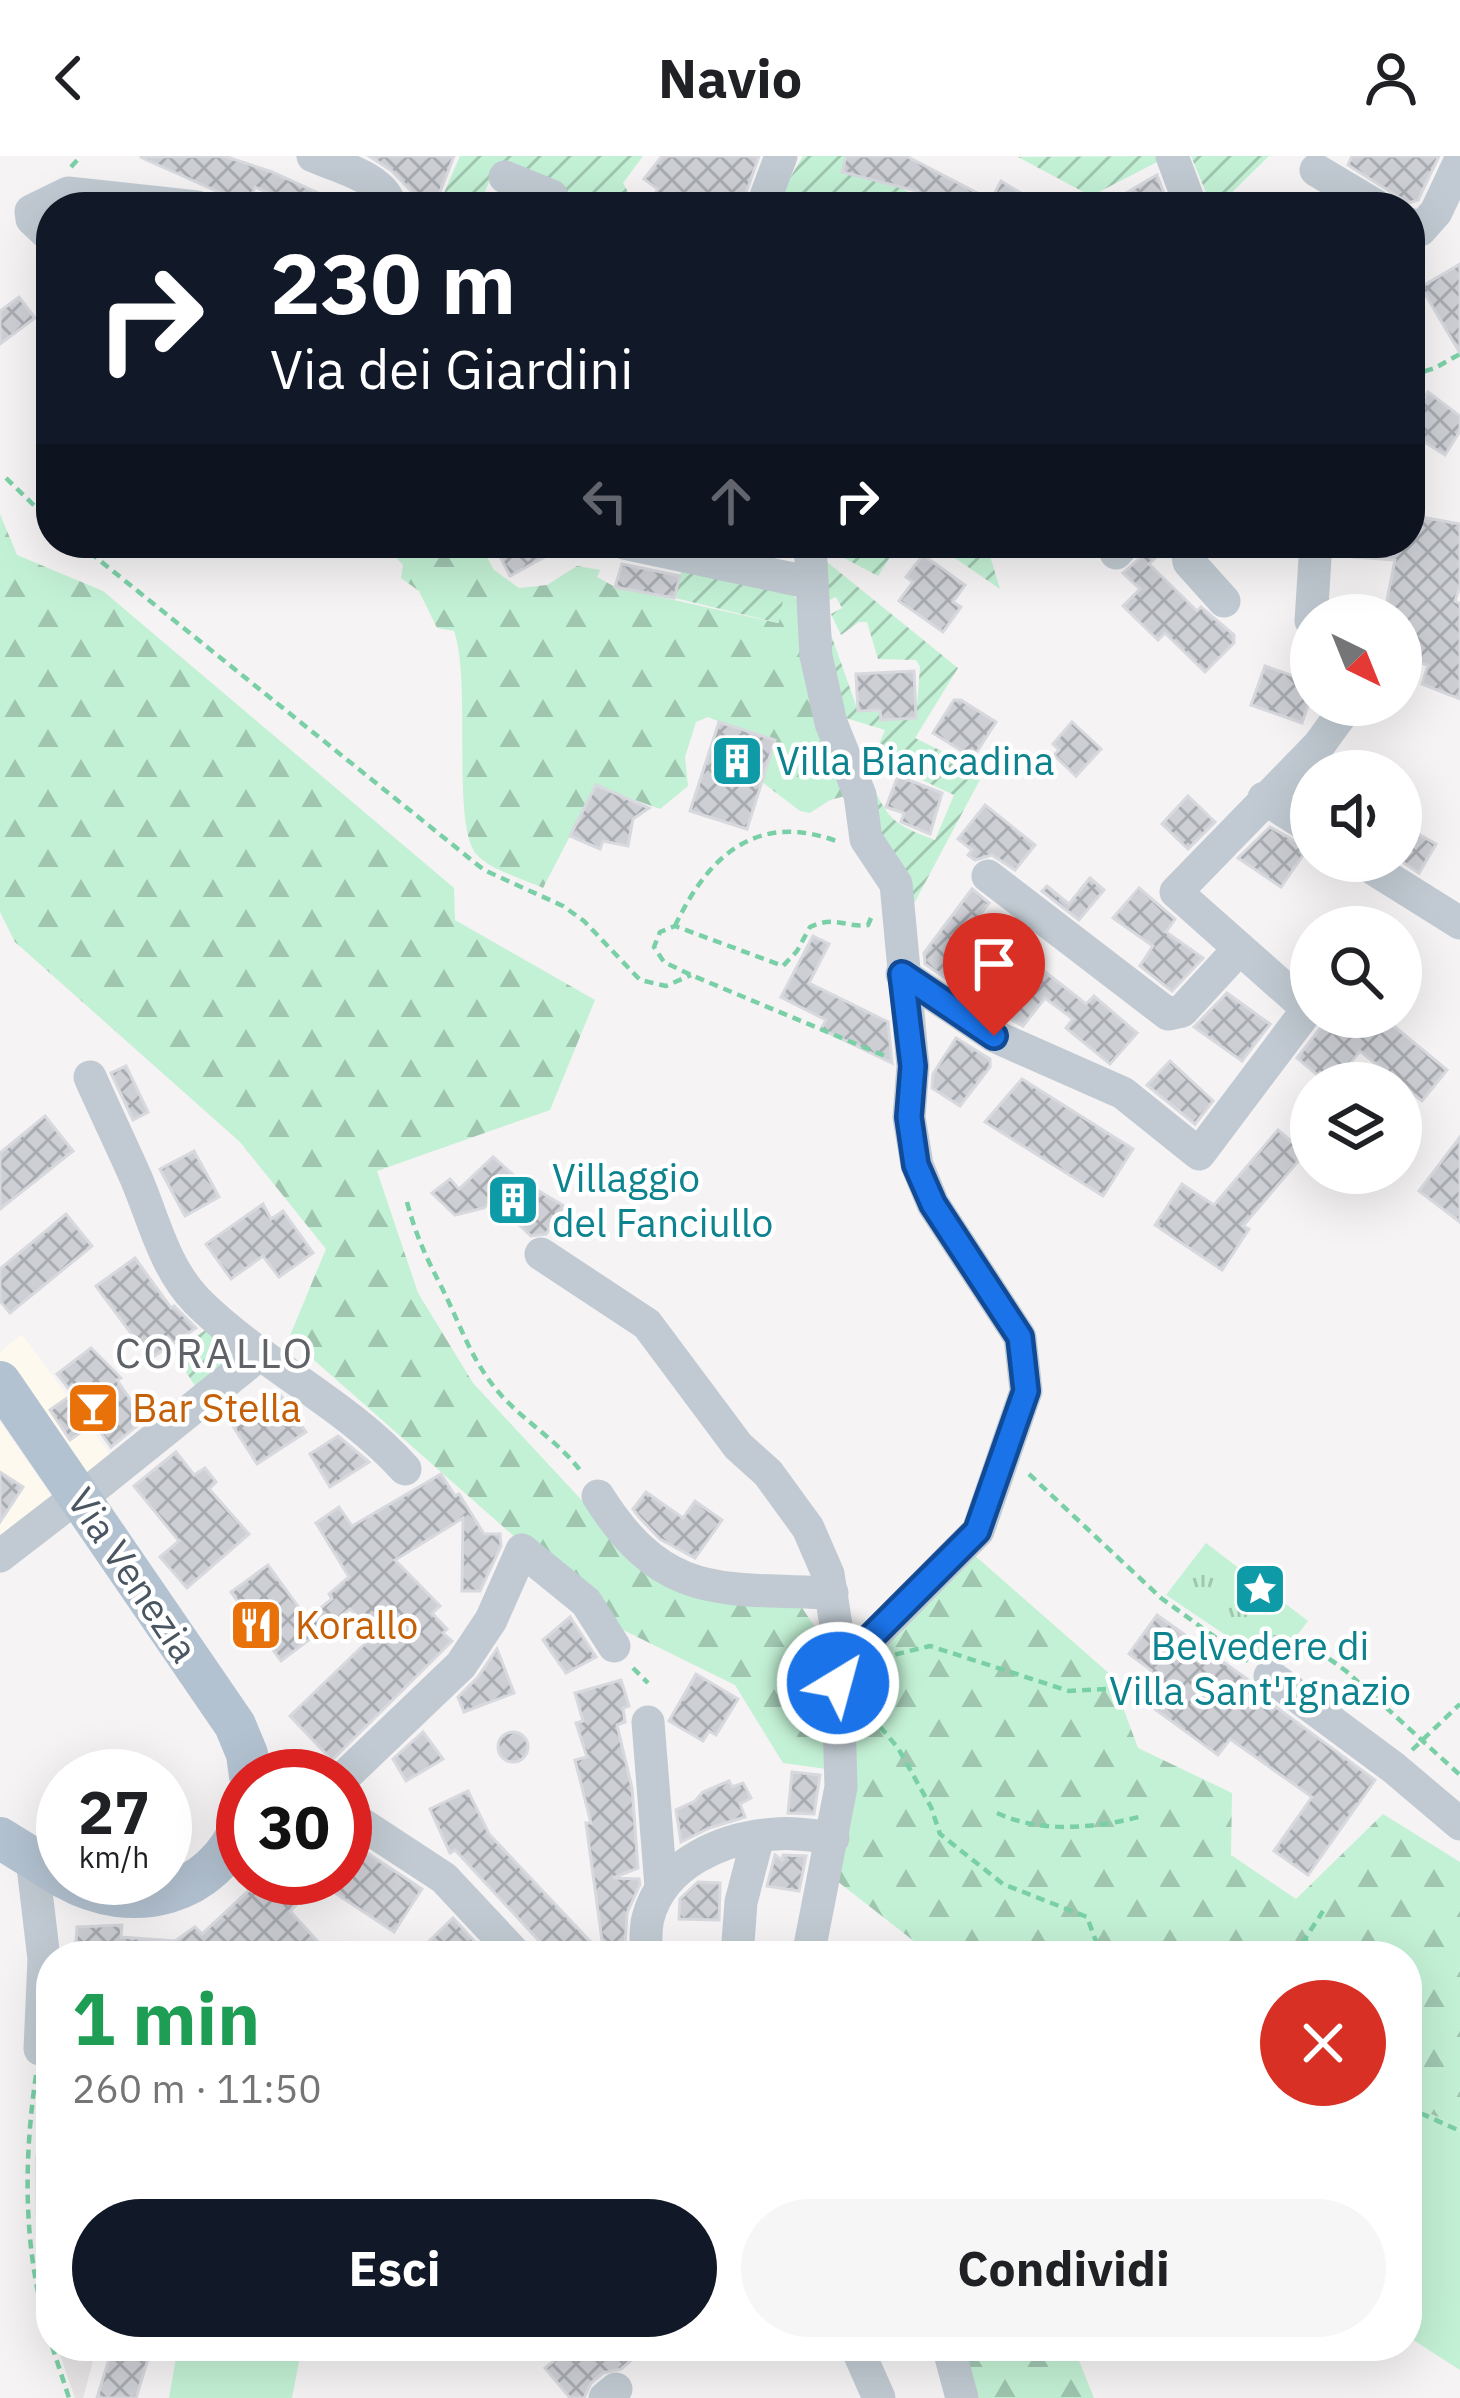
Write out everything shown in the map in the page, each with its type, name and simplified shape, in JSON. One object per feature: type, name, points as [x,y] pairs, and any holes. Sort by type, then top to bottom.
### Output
[{"type":"main road","name":"Via Venezia","points":[[0,1382],[235,1725],[245,1749]]},
{"type":"street","points":[[313,156],[385,192]]},
{"type":"street","points":[[1172,156],[1185,192]]},
{"type":"street","points":[[771,192],[789,160]]},
{"type":"street","points":[[1425,224],[1436,212],[1460,161]]},
{"type":"street","points":[[1316,170],[1353,192]]},
{"type":"street","points":[[505,176],[543,192]]},
{"type":"street","points":[[694,558],[812,583]]},
{"type":"street","points":[[811,558],[816,656],[831,723],[860,795],[866,839],[896,884],[913,1066],[909,1117],[916,1165],[933,1204],[1020,1337],[1026,1391],[977,1531],[847,1661],[838,1683],[841,1787],[811,1941]]},
{"type":"street","points":[[1189,558],[1224,601]]},
{"type":"street","points":[[1312,594],[1315,558]]},
{"type":"street","points":[[902,974],[994,1036],[1123,1093],[1198,1154],[1308,1010],[1176,892],[1333,726]]},
{"type":"street","points":[[1264,798],[1290,815]]},
{"type":"street","points":[[988,876],[1012,899],[1168,1014],[1182,1011],[1238,949]]},
{"type":"street","points":[[1395,882],[1460,922]]},
{"type":"street","points":[[90,1077],[164,1252],[194,1298],[260,1354],[386,1447],[405,1469]]},
{"type":"street","points":[[541,1254],[646,1324],[738,1446],[768,1473],[808,1528],[828,1574],[840,1651],[847,1661]]},
{"type":"street","points":[[0,1556],[260,1354]]},
{"type":"street","points":[[598,1496],[618,1528],[670,1574],[696,1584],[832,1593]]},
{"type":"street","points":[[372,1750],[461,1665],[491,1620],[523,1550],[586,1602],[614,1646]]},
{"type":"street","points":[[1270,1676],[1394,1768],[1460,1824]]},
{"type":"street","points":[[648,1722],[662,1887]]},
{"type":"street","points":[[372,1831],[444,1878],[503,1941]]},
{"type":"street","points":[[647,1941],[648,1918],[662,1887],[696,1855],[776,1833],[833,1838]]},
{"type":"street","points":[[738,1941],[741,1902],[758,1837]]},
{"type":"street","points":[[42,1905],[43,1941]]},
{"type":"street","points":[[863,2361],[879,2398]]},
{"type":"street","points":[[952,2361],[962,2398]]},
{"type":"path","points":[[1425,371],[1460,354]]},
{"type":"path","points":[[6,478],[36,507]]},
{"type":"path","points":[[97,558],[484,870],[584,921],[640,980],[666,986],[691,975]]},
{"type":"path","points":[[675,926],[688,899],[729,850],[768,834],[806,830],[843,844]]},
{"type":"path","points":[[875,911],[868,925],[824,920],[810,926],[782,966],[675,926],[659,932],[653,946],[664,962],[691,975],[913,1066]]},
{"type":"path","points":[[407,1202],[420,1250],[468,1350],[500,1393],[542,1436],[570,1456],[598,1496]]},
{"type":"path","points":[[1016,1462],[1161,1598],[1270,1676],[1313,1647],[1460,1775]]},
{"type":"path","points":[[1096,1941],[1087,1917],[1003,1884],[940,1834],[931,1807],[898,1748],[871,1716],[893,1655],[930,1646],[1069,1691],[1106,1689]]},
{"type":"path","points":[[1405,1758],[1460,1704]]},
{"type":"path","points":[[998,1813],[1019,1823],[1062,1827],[1108,1825],[1143,1816]]},
{"type":"path","points":[[1304,1941],[1323,1911]]},
{"type":"path","points":[[36,2096],[27,2137],[27,2212],[36,2291]]},
{"type":"path","points":[[1422,2114],[1460,2131]]},
{"type":"path","points":[[57,2361],[69,2398]]},
{"type":"shaded area","points":[[22,1334],[115,1461],[84,1487],[0,1366],[0,1352]]},
{"type":"shaded area","points":[[0,1422],[58,1505],[11,1550],[0,1532]]},
{"type":"shaded area","points":[[62,2361],[93,2361],[83,2398],[75,2398]]},
{"type":"green space","points":[[460,156],[643,156],[623,183],[628,192],[552,192],[547,182],[498,162],[485,192],[444,192]]},
{"type":"green space","points":[[803,156],[847,156],[908,192],[782,192]]},
{"type":"green space","points":[[1191,156],[1269,156],[1232,192],[1206,192]]},
{"type":"green space","points":[[1018,157],[1163,159],[1099,192],[1084,192]]},
{"type":"green space","points":[[0,514],[17,555],[103,591],[454,888],[455,920],[595,1000],[550,1110],[377,1171],[418,1293],[473,1383],[601,1521],[630,1550],[798,1602],[835,1656],[834,1770],[783,1763],[735,1685],[617,1627],[289,1338],[326,1249],[240,1142],[15,942],[0,912]]},
{"type":"green space","points":[[396,558],[487,558],[494,570],[519,588],[547,585],[577,566],[600,570],[597,577],[615,587],[778,623],[785,588],[801,603],[849,795],[810,813],[800,811],[762,782],[722,723],[708,717],[696,722],[685,757],[688,786],[660,809],[596,786],[543,888],[490,865],[476,854],[465,813],[462,683],[454,631],[437,628],[419,591],[401,578],[403,565]]},
{"type":"green space","points":[[844,558],[889,558],[878,576]]},
{"type":"green space","points":[[955,558],[991,558],[1000,589]]},
{"type":"green space","points":[[827,562],[958,668],[915,738],[984,772],[909,913],[872,833],[866,773],[891,817],[935,840],[954,795],[901,770],[876,751],[885,730],[839,716],[828,626],[858,711],[880,712],[881,720],[916,718],[920,667],[916,660],[878,659],[867,622],[841,635],[831,614],[842,608],[836,597],[825,602]]},
{"type":"green space","points":[[683,563],[785,588],[779,623],[675,598]]},
{"type":"green space","points":[[216,1323],[242,1346],[199,1392],[173,1352]]},
{"type":"green space","points":[[1206,1543],[1308,1621],[1273,1667],[1166,1595]]},
{"type":"green space","points":[[973,1554],[1111,1675],[1138,1748],[1232,1793],[1231,1855],[1296,1899],[1383,1814],[1460,1862],[1460,2127],[1422,2110],[1422,1941],[914,1941],[837,1881],[849,1706],[868,1654]]},
{"type":"green space","points":[[1422,2110],[1460,2127],[1460,2370],[1422,2346]]},
{"type":"green space","points":[[175,2361],[299,2361],[292,2398],[169,2398]]},
{"type":"green space","points":[[961,2361],[1079,2361],[1094,2398],[969,2398]]},
{"type":"building","points":[[224,156],[316,192],[266,192],[255,187],[253,192],[219,192],[140,157]]},
{"type":"building","points":[[369,156],[454,156],[440,192],[411,192]]},
{"type":"building","points":[[662,156],[759,156],[746,192],[656,192],[644,179]]},
{"type":"building","points":[[846,156],[906,156],[976,192],[916,192],[842,172]]},
{"type":"building","points":[[1352,156],[1439,156],[1422,192],[1391,192],[1348,165]]},
{"type":"building","points":[[1157,175],[1163,192],[1128,192]]},
{"type":"building","points":[[1001,181],[1019,192],[995,192]]},
{"type":"building","points":[[1460,264],[1460,353],[1425,294],[1425,285]]},
{"type":"building","points":[[19,297],[35,318],[0,344],[0,311]]},
{"type":"building","points":[[1428,392],[1460,416],[1460,431],[1445,455],[1425,442]]},
{"type":"building","points":[[1425,518],[1460,524],[1460,586],[1455,601],[1460,604],[1460,699],[1422,684],[1428,665],[1422,663],[1422,594],[1388,594],[1395,560],[1368,558],[1425,558]]},
{"type":"building","points":[[501,558],[543,558],[510,576]]},
{"type":"building","points":[[921,558],[927,558],[965,585],[953,602],[961,607],[943,632],[899,601],[913,582],[906,577]]},
{"type":"building","points":[[1140,558],[1155,558],[1149,564],[1197,611],[1201,607],[1234,635],[1234,643],[1205,672],[1165,633],[1158,640],[1123,606],[1140,589],[1123,573]]},
{"type":"building","points":[[622,564],[680,576],[674,598],[615,587]]},
{"type":"building","points":[[1265,666],[1290,675],[1290,719],[1251,705]]},
{"type":"building","points":[[914,671],[916,718],[881,720],[880,710],[858,711],[856,674]]},
{"type":"building","points":[[954,700],[996,722],[973,758],[933,733]]},
{"type":"building","name":"Villa Biancadina","points":[[719,722],[775,740],[747,829],[690,811]]},
{"type":"building","points":[[1072,722],[1101,749],[1076,776],[1054,755],[1059,750],[1053,744]]},
{"type":"building","points":[[898,776],[942,793],[930,834],[901,822],[904,813],[886,807]]},
{"type":"building","points":[[596,785],[649,808],[633,819],[628,846],[603,841],[600,849],[570,836]]},
{"type":"building","points":[[1188,796],[1215,822],[1188,849],[1162,824]]},
{"type":"building","points":[[985,805],[1035,845],[1015,870],[992,855],[975,860],[968,855],[972,850],[958,839]]},
{"type":"building","points":[[1270,827],[1290,838],[1290,874],[1281,887],[1238,858]]},
{"type":"building","points":[[1422,836],[1436,844],[1422,868]]},
{"type":"building","points":[[1090,878],[1104,890],[1079,920],[1042,891],[1047,886],[1069,904]]},
{"type":"building","points":[[1139,888],[1175,919],[1166,932],[1203,958],[1172,991],[1140,966],[1153,946],[1113,918]]},
{"type":"building","points":[[972,889],[989,903],[953,949],[973,965],[957,986],[925,964],[924,953]]},
{"type":"building","points":[[813,936],[829,944],[809,983],[888,1022],[892,1063],[821,1029],[826,1020],[781,997]]},
{"type":"building","points":[[1002,938],[1086,1004],[1094,996],[1137,1033],[1110,1064],[1066,1028],[1073,1019],[1045,998],[1023,1026],[990,1008],[1003,992],[975,969]]},
{"type":"building","points":[[1227,993],[1270,1024],[1242,1061],[1194,1027]]},
{"type":"building","points":[[956,1038],[990,1059],[990,1067],[960,1106],[932,1088],[933,1074]]},
{"type":"building","points":[[1313,1038],[1408,1038],[1447,1070],[1422,1101],[1422,1062],[1374,1062],[1360,1051],[1351,1062],[1302,1062],[1297,1058]]},
{"type":"building","points":[[1170,1061],[1213,1101],[1195,1124],[1147,1085]]},
{"type":"building","points":[[126,1066],[148,1112],[133,1120],[111,1073]]},
{"type":"building","points":[[1022,1079],[1133,1149],[1103,1196],[985,1122]]},
{"type":"building","points":[[45,1116],[73,1151],[0,1209],[0,1153]]},
{"type":"building","points":[[1278,1130],[1290,1140],[1290,1171],[1243,1226],[1249,1229],[1222,1270],[1155,1225],[1182,1184],[1214,1205]]},
{"type":"building","points":[[1460,1137],[1460,1222],[1422,1193]]},
{"type":"building","points":[[194,1151],[219,1197],[185,1216],[160,1169]]},
{"type":"building","name":"Villaggio del Fanciullo","points":[[493,1157],[517,1178],[564,1206],[546,1234],[531,1236],[492,1200],[484,1208],[455,1215],[432,1193],[450,1179],[459,1189]]},
{"type":"building","points":[[263,1204],[271,1219],[283,1211],[313,1253],[279,1277],[263,1256],[231,1279],[206,1244]]},
{"type":"building","points":[[66,1214],[92,1246],[10,1313],[0,1301],[0,1269]]},
{"type":"building","points":[[135,1258],[171,1308],[196,1328],[150,1359],[96,1286]]},
{"type":"building","points":[[91,1348],[121,1378],[117,1380],[144,1420],[111,1447],[94,1423],[70,1440],[50,1410],[73,1394],[57,1374]]},
{"type":"building","points":[[279,1393],[306,1432],[257,1464],[231,1423]]},
{"type":"building","points":[[338,1436],[369,1462],[330,1487],[310,1454]]},
{"type":"building","points":[[176,1452],[194,1475],[205,1468],[216,1482],[209,1489],[249,1534],[187,1588],[160,1557],[179,1541],[134,1486]]},
{"type":"building","points":[[0,1472],[23,1487],[0,1522]]},
{"type":"building","points":[[441,1474],[484,1534],[500,1534],[501,1546],[480,1591],[462,1591],[463,1518],[395,1560],[440,1606],[432,1613],[452,1641],[343,1749],[322,1749],[290,1716],[375,1634],[350,1609],[281,1661],[231,1592],[268,1565],[307,1619],[349,1577],[316,1523],[339,1507],[352,1526]]},
{"type":"building","points":[[646,1492],[683,1518],[695,1501],[722,1520],[695,1558],[660,1539],[633,1509]]},
{"type":"building","points":[[1157,1615],[1375,1780],[1308,1875],[1274,1851],[1312,1797],[1230,1739],[1218,1755],[1134,1694],[1151,1670],[1129,1654]]},
{"type":"building","points":[[570,1617],[596,1657],[566,1673],[543,1640]]},
{"type":"building","points":[[497,1649],[514,1693],[464,1712],[458,1697]]},
{"type":"building","points":[[696,1674],[738,1699],[716,1735],[709,1731],[703,1741],[669,1721]]},
{"type":"building","points":[[621,1680],[629,1706],[623,1708],[625,1722],[617,1725],[632,1788],[638,1868],[613,1878],[639,1879],[640,1884],[627,1913],[625,1941],[602,1941],[586,1823],[591,1823],[575,1760],[587,1757],[576,1723],[583,1721],[575,1693]]},
{"type":"building","points":[[423,1732],[443,1759],[406,1781],[393,1759]]},
{"type":"building","points":[[513,1732],[528,1747],[513,1762],[498,1747]]},
{"type":"building","points":[[792,1772],[820,1775],[814,1814],[788,1813]]},
{"type":"building","points":[[729,1781],[732,1787],[743,1783],[751,1798],[740,1804],[745,1817],[681,1842],[676,1810]]},
{"type":"building","points":[[468,1791],[489,1834],[590,1941],[539,1941],[455,1850],[450,1853],[430,1809]]},
{"type":"building","points":[[775,1855],[782,1860],[783,1855],[806,1856],[799,1891],[767,1886]]},
{"type":"building","points":[[372,1856],[422,1889],[394,1932],[353,1905],[372,1905]]},
{"type":"building","points":[[698,1882],[720,1883],[719,1920],[679,1919],[680,1899]]},
{"type":"building","points":[[233,1905],[296,1905],[290,1911],[317,1941],[175,1941],[195,1927],[202,1934]]},
{"type":"building","points":[[453,1918],[474,1941],[429,1941]]},
{"type":"building","points":[[122,1925],[121,1937],[175,1941],[76,1941],[77,1927]]},
{"type":"building","points":[[108,2361],[147,2361],[136,2398],[97,2398]]},
{"type":"building","points":[[554,2361],[630,2361],[603,2373],[584,2398],[570,2398],[545,2368]]},
{"type":"place","name":"Villa Biancadina","points":[[737,761]]},
{"type":"place","name":"Villaggio del Fanciullo","points":[[513,1200]]},
{"type":"place","name":"Bar Stella","points":[[93,1408]]},
{"type":"place","name":"Belvedere di Villa Sant'Ignazio","points":[[1260,1589]]},
{"type":"place","name":"Korallo","points":[[256,1625]]},
{"type":"district","name":"CORALLO","points":[[215,1353]]},
{"type":"route","points":[[838,1683],[847,1661],[977,1531],[1026,1391],[1020,1337],[933,1204],[916,1165],[909,1117],[913,1066],[902,974],[994,1036]]}]
